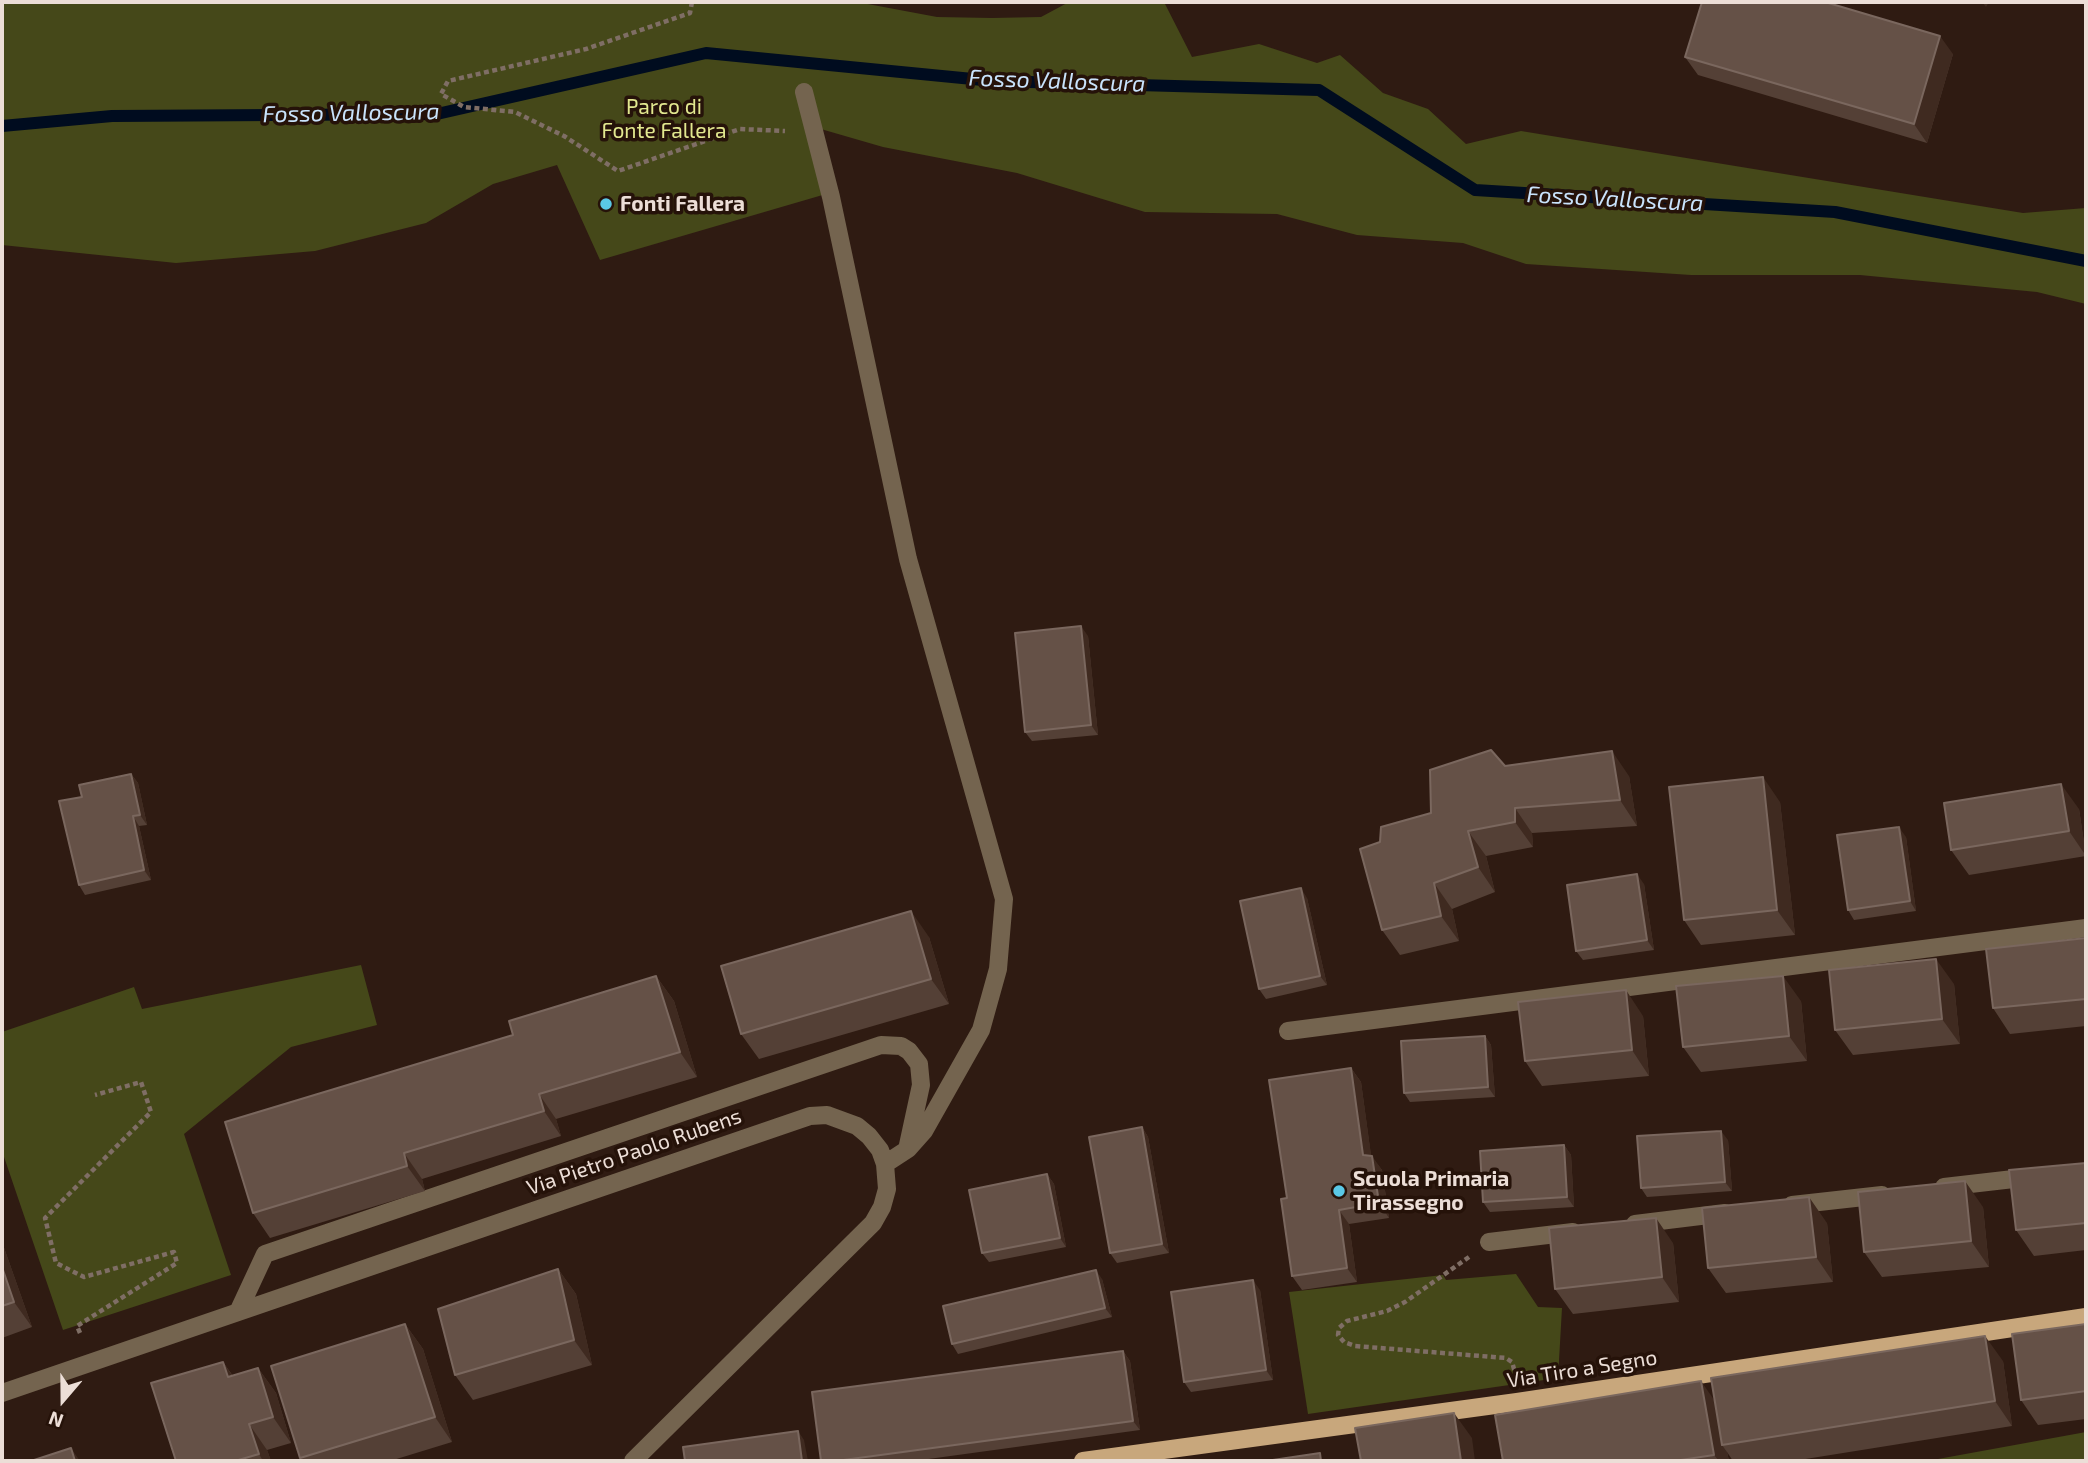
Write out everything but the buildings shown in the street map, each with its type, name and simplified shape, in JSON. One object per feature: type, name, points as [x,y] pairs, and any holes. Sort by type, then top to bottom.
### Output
[{"type":"main road","name":"Via Tiro a Segno","points":[[1083,1461],[1477,1408],[2086,1317]]},
{"type":"street","points":[[633,1461],[873,1223],[882,1207],[887,1189],[885,1164],[908,1149],[924,1131],[981,1030],[998,969],[1004,899],[908,559],[834,211],[804,92]]},
{"type":"street","points":[[1288,1031],[2086,928]]},
{"type":"street","points":[[238,1312],[265,1254],[881,1045],[901,1046],[909,1051],[919,1064],[921,1085],[908,1149]]},
{"type":"street","name":"Via Pietro Paolo Rubens","points":[[2,1393],[810,1116],[827,1115],[857,1125],[880,1150],[885,1164]]},
{"type":"street","points":[[1934,1188],[2045,1175]]},
{"type":"street","points":[[1781,1207],[1906,1192]]},
{"type":"street","points":[[1614,1227],[1739,1212]]},
{"type":"street","points":[[1489,1242],[1586,1230]]},
{"type":"path","points":[[692,2],[690,13],[586,48],[448,81],[441,94],[464,107],[515,113],[564,135],[618,171],[740,129],[814,132]]},
{"type":"path","points":[[80,1333],[77,1326],[177,1263],[174,1252],[84,1277],[56,1263],[45,1218],[151,1112],[141,1082],[95,1095]]},
{"type":"path","points":[[1443,1275],[1405,1302],[1387,1311],[1347,1321],[1339,1328],[1338,1335],[1344,1342],[1355,1346],[1506,1358],[1512,1363],[1516,1380]]},
{"type":"green space","name":"Parco di Fonte Fallera","points":[[2,2],[857,2],[937,17],[992,18],[1041,17],[1069,2],[1164,2],[1192,57],[1259,44],[1317,63],[1340,55],[1383,93],[1428,109],[1466,144],[1521,131],[2023,213],[2086,208],[2086,304],[2037,292],[1860,275],[1691,275],[1526,264],[1463,243],[1357,235],[1277,214],[1145,212],[1017,173],[883,147],[807,125],[826,194],[600,260],[557,165],[493,184],[426,223],[315,251],[176,263],[2,245]]},
{"type":"green space","points":[[361,965],[377,1025],[291,1047],[184,1134],[231,1275],[63,1330],[2,1151],[2,1032],[134,987],[142,1009]]},
{"type":"green space","points":[[1516,1274],[1538,1307],[1562,1308],[1558,1378],[1308,1414],[1289,1292],[1443,1275],[1446,1280]]},
{"type":"green space","points":[[2086,1432],[2086,1461],[1927,1461]]},
{"type":"waterway","name":"Fosso Valloscura","points":[[2,126],[112,116],[437,114],[706,53],[993,81],[1319,90],[1475,190],[1835,212],[2086,261]]},
{"type":"place","name":"Fonti Fallera","points":[[606,204]]},
{"type":"place","name":"Scuola Primaria Tirassegno","points":[[1339,1191]]}]
